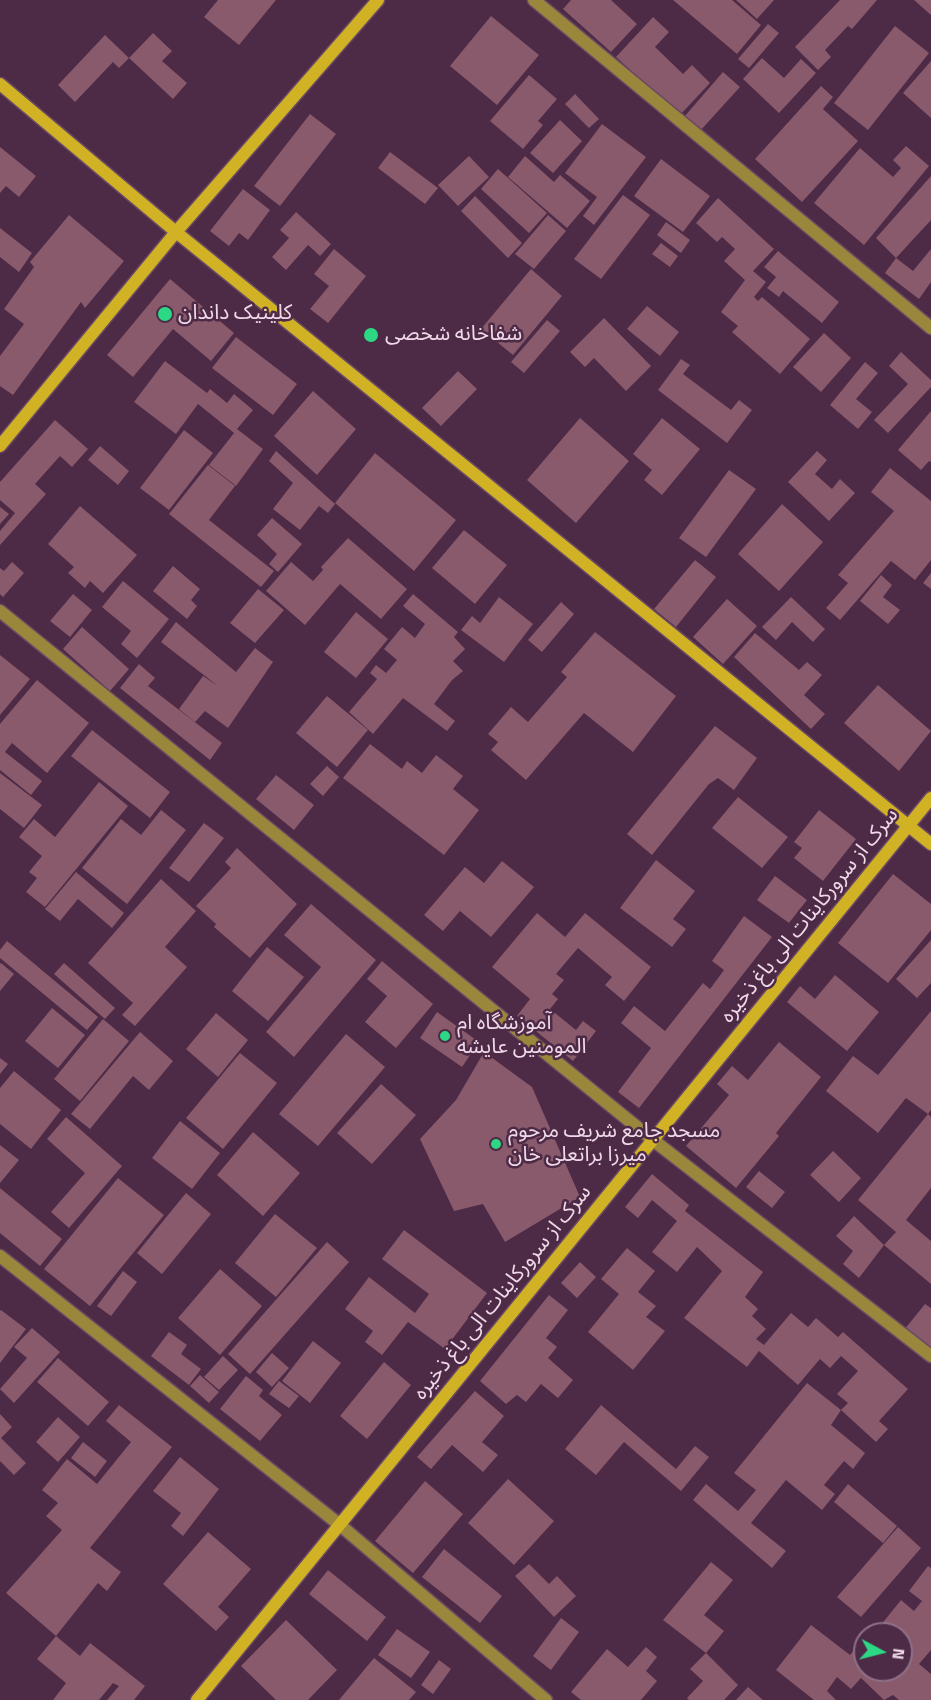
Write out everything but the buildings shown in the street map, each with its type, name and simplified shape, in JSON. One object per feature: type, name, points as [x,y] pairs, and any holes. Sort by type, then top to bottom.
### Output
[{"type":"street","points":[[0,446],[176,232],[378,0]]},
{"type":"street","points":[[534,0],[931,328]]},
{"type":"street","points":[[0,84],[176,232],[931,844]]},
{"type":"street","points":[[0,611],[653,1140],[931,1356]]},
{"type":"street","name":"سرک از سرورکاینات الی باغ ذخیره","points":[[197,1700],[931,798]]},
{"type":"street","points":[[0,1256],[340,1525],[546,1700]]},
{"type":"place","name":"کلینیک داندان","points":[[165,314]]},
{"type":"place","name":"شفاخانه شخصی","points":[[371,335]]},
{"type":"place","name":"آموزشگاه ام المومنین عایشه","points":[[445,1036]]},
{"type":"place","name":"مسجد جامع شریف مرحوم میرزا براتعلی خان","points":[[496,1144]]}]
